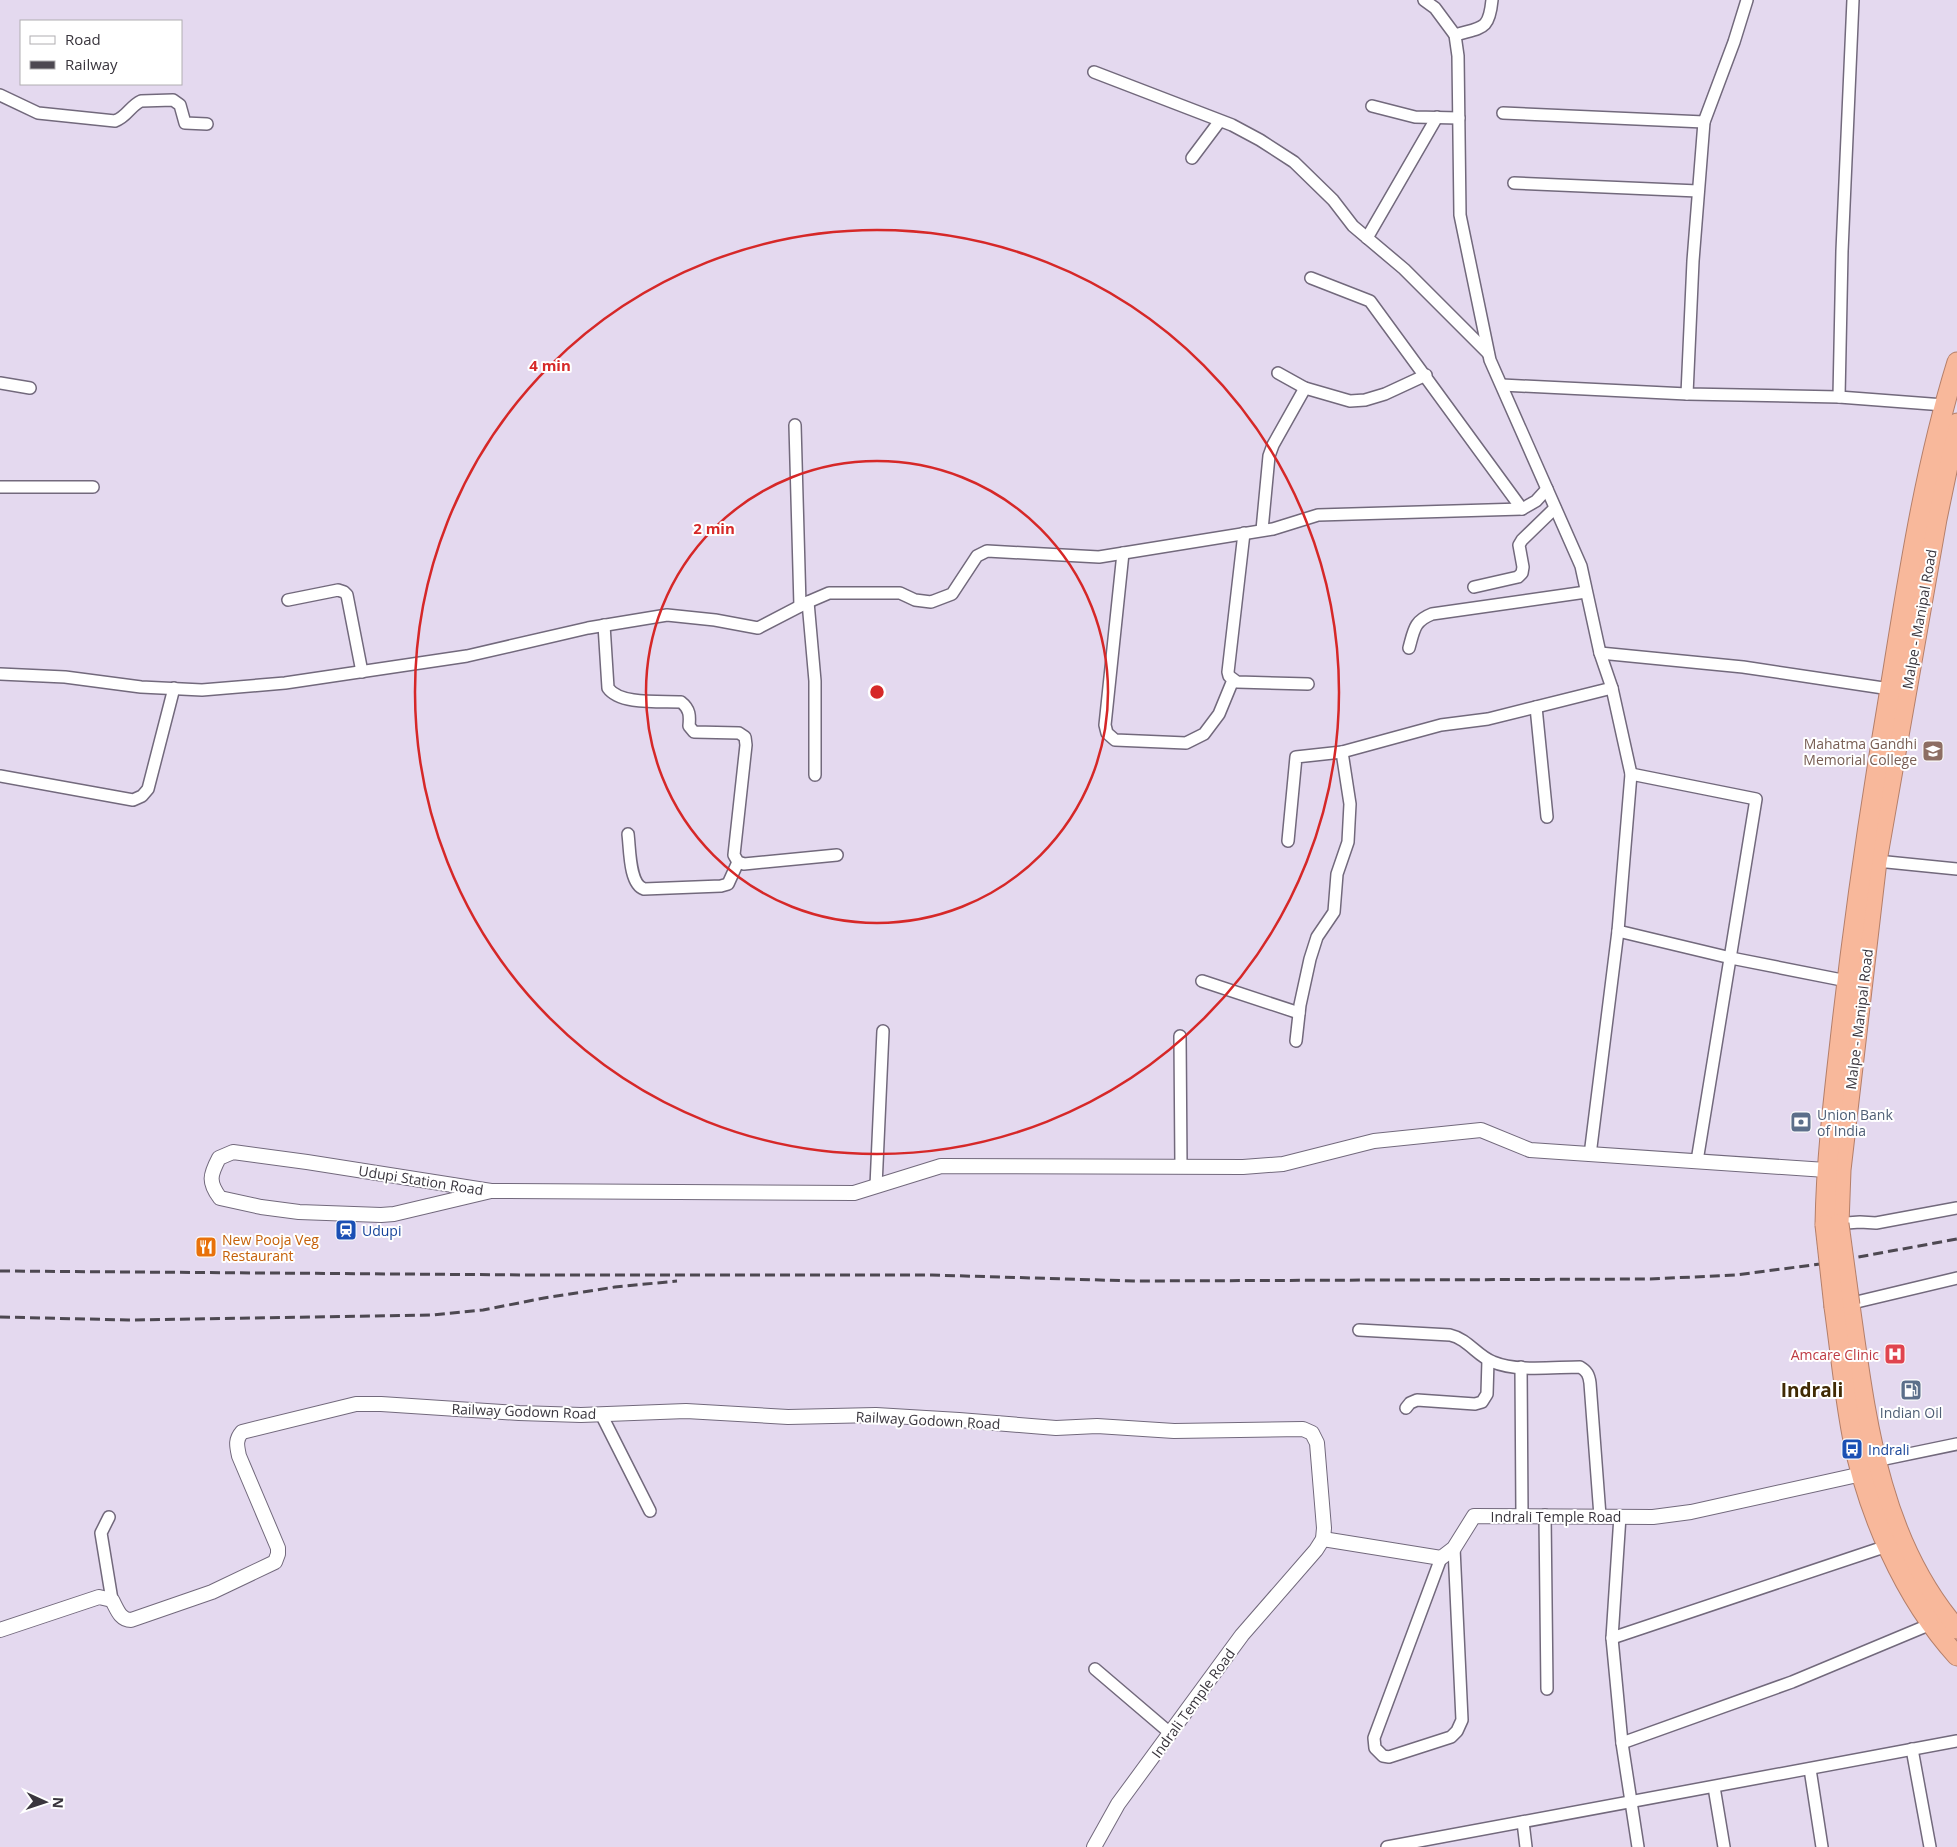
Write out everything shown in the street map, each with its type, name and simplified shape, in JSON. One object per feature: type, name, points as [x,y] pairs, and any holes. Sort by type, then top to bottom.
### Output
[{"type":"highway","name":"Malpe - Manipal Road","points":[[1832,1224],[1841,1170],[1877,861],[1907,638],[1918,522],[1944,404],[1957,362]]},
{"type":"highway","name":"Malpe - Manipal Road","points":[[1957,423],[1937,519],[1907,638],[1890,689],[1866,835],[1847,981],[1826,1170],[1842,1306],[1864,1404],[1869,1468],[1892,1513],[1904,1542],[1916,1584],[1957,1629]]},
{"type":"highway","points":[[1869,1468],[1887,1546],[1916,1584],[1931,1624],[1957,1656]]},
{"type":"street","points":[[1424,0],[1435,8],[1455,35],[1458,56],[1460,214],[1489,353],[1581,566],[1600,653],[1612,688],[1631,774],[1618,931],[1590,1155]]},
{"type":"street","points":[[1455,35],[1485,26],[1490,18],[1492,0]]},
{"type":"street","points":[[1687,394],[1693,262],[1704,122],[1734,42],[1747,0]]},
{"type":"street","points":[[1839,397],[1842,251],[1853,0]]},
{"type":"street","points":[[1094,72],[1219,122],[1232,125],[1294,162],[1333,200],[1353,226],[1404,269],[1489,353]]},
{"type":"street","points":[[0,95],[38,113],[115,121],[126,115],[136,103],[141,101],[174,100],[180,105],[185,123],[207,124]]},
{"type":"street","points":[[1372,106],[1404,115],[1459,118]]},
{"type":"street","points":[[1503,113],[1704,122]]},
{"type":"street","points":[[1367,238],[1436,117]]},
{"type":"street","points":[[1192,158],[1219,122]]},
{"type":"street","points":[[1514,183],[1698,190]]},
{"type":"street","points":[[1311,278],[1370,301],[1522,508]]},
{"type":"street","points":[[1278,373],[1305,388],[1350,401],[1365,400],[1385,394],[1426,376]]},
{"type":"street","points":[[0,383],[30,388]]},
{"type":"street","points":[[1502,385],[1687,394],[1839,397],[1944,404]]},
{"type":"street","points":[[1262,530],[1269,456],[1273,445],[1305,388]]},
{"type":"street","points":[[795,424],[804,604],[815,681],[815,775]]},
{"type":"street","points":[[0,487],[93,487]]},
{"type":"street","points":[[0,674],[65,677],[141,687],[202,690],[286,683],[467,656],[604,625],[667,615],[715,620],[758,628],[829,593],[900,593],[915,600],[931,602],[952,594],[978,556],[987,551],[1099,557],[1262,530],[1318,515],[1522,508],[1536,501],[1547,489]]},
{"type":"street","points":[[1474,587],[1518,577],[1522,573],[1523,567],[1519,545],[1555,508]]},
{"type":"street","points":[[1244,533],[1228,672],[1236,682],[1308,684]]},
{"type":"street","points":[[1122,553],[1105,725],[1107,732],[1115,740],[1186,743],[1204,734],[1212,725],[1219,714],[1233,680]]},
{"type":"street","points":[[288,600],[338,590],[344,592],[347,595],[362,672]]},
{"type":"street","points":[[1409,648],[1416,624],[1422,618],[1432,614],[1586,592]]},
{"type":"street","points":[[604,625],[608,688],[612,694],[622,699],[680,702],[690,714],[689,726],[694,732],[739,733],[745,737],[734,855],[738,862],[744,864],[837,855]]},
{"type":"street","points":[[1600,653],[1743,667],[1890,689]]},
{"type":"street","points":[[0,776],[133,800],[142,796],[148,789],[174,688]]},
{"type":"street","points":[[1288,841],[1296,757],[1342,752],[1441,726],[1488,719],[1612,688]]},
{"type":"street","points":[[1536,707],[1547,817]]},
{"type":"street","points":[[1296,1041],[1299,1012],[1317,937],[1334,912],[1337,874],[1348,842],[1350,804],[1342,752]]},
{"type":"street","points":[[1631,774],[1756,798],[1697,1161]]},
{"type":"street","points":[[628,834],[634,880],[638,887],[644,889],[722,886],[728,884],[738,862]]},
{"type":"street","points":[[1877,861],[1957,869]]},
{"type":"street","points":[[1618,931],[1731,958],[1847,981]]},
{"type":"street","points":[[1202,981],[1299,1012]]},
{"type":"street","points":[[876,1186],[883,1031]]},
{"type":"street","points":[[1180,1036],[1181,1167]]},
{"type":"street","points":[[491,1191],[854,1193],[941,1166],[1243,1168],[1284,1164],[1374,1141],[1481,1130],[1530,1150],[1826,1170]]},
{"type":"street","name":"Udupi Station Road","points":[[233,1152],[491,1191],[394,1214],[299,1212],[261,1207],[220,1198],[212,1186],[212,1171],[219,1158],[233,1152]]},
{"type":"street","points":[[1832,1224],[1876,1223],[1957,1208]]},
{"type":"street","points":[[1842,1306],[1957,1278]]},
{"type":"street","points":[[1359,1330],[1459,1337],[1488,1360],[1502,1364],[1521,1367],[1580,1367],[1589,1375],[1600,1516]]},
{"type":"street","points":[[1406,1408],[1410,1403],[1417,1400],[1475,1404],[1482,1402],[1487,1394],[1488,1360]]},
{"type":"street","points":[[1521,1367],[1522,1515]]},
{"type":"street","name":"Railway Godown Road","points":[[112,1600],[121,1616],[126,1620],[132,1620],[212,1592],[275,1562],[278,1548],[239,1456],[236,1443],[242,1432],[356,1404],[518,1413],[600,1414],[686,1411],[788,1417],[876,1415],[1056,1428],[1097,1426],[1174,1431],[1303,1429],[1312,1433],[1317,1443],[1324,1528],[1323,1539]]},
{"type":"street","points":[[600,1414],[650,1511]]},
{"type":"street","name":"Indrali Temple Road","points":[[1441,1558],[1454,1548],[1474,1516],[1653,1516],[1691,1512],[1957,1444]]},
{"type":"street","points":[[1545,1515],[1547,1689]]},
{"type":"street","points":[[1620,1516],[1612,1638],[1622,1743],[1638,1847]]},
{"type":"street","points":[[109,1517],[101,1533],[112,1600]]},
{"type":"street","points":[[1323,1539],[1441,1558],[1374,1738],[1375,1748],[1383,1756],[1389,1757],[1450,1737],[1457,1731],[1462,1720],[1454,1548]]},
{"type":"street","name":"Indrali Temple Road","points":[[1094,1847],[1118,1804],[1242,1635],[1316,1550],[1323,1539]]},
{"type":"street","points":[[1612,1638],[1887,1546]]},
{"type":"street","points":[[0,1630],[99,1597],[106,1597],[112,1600]]},
{"type":"street","points":[[1622,1743],[1792,1682],[1931,1624]]},
{"type":"street","points":[[1095,1669],[1170,1733]]},
{"type":"street","points":[[1387,1847],[1408,1845],[1957,1741]]},
{"type":"street","points":[[1912,1749],[1930,1847]]},
{"type":"street","points":[[1810,1769],[1822,1847]]},
{"type":"street","points":[[1714,1787],[1724,1847]]},
{"type":"street","points":[[1522,1822],[1526,1847]]},
{"type":"railway","points":[[0,1271],[533,1275],[932,1275],[1134,1281],[1650,1279],[1736,1275],[1820,1264],[1957,1239]]},
{"type":"railway","points":[[0,1317],[128,1320],[432,1315],[483,1310],[615,1287],[677,1281]]},
{"type":"place","name":"Mahatma Gandhi Memorial College","points":[[1933,751]]},
{"type":"place","name":"Union Bank of India","points":[[1801,1122]]},
{"type":"place","name":"Udupi","points":[[346,1230]]},
{"type":"place","name":"New Pooja Veg Restaurant","points":[[206,1247]]},
{"type":"place","name":"Amcare Clinic","points":[[1895,1354]]},
{"type":"place","name":"Indian Oil","points":[[1911,1390]]},
{"type":"place","name":"Indrali","points":[[1852,1449]]},
{"type":"district","name":"Indrali","points":[[1812,1390]]}]
